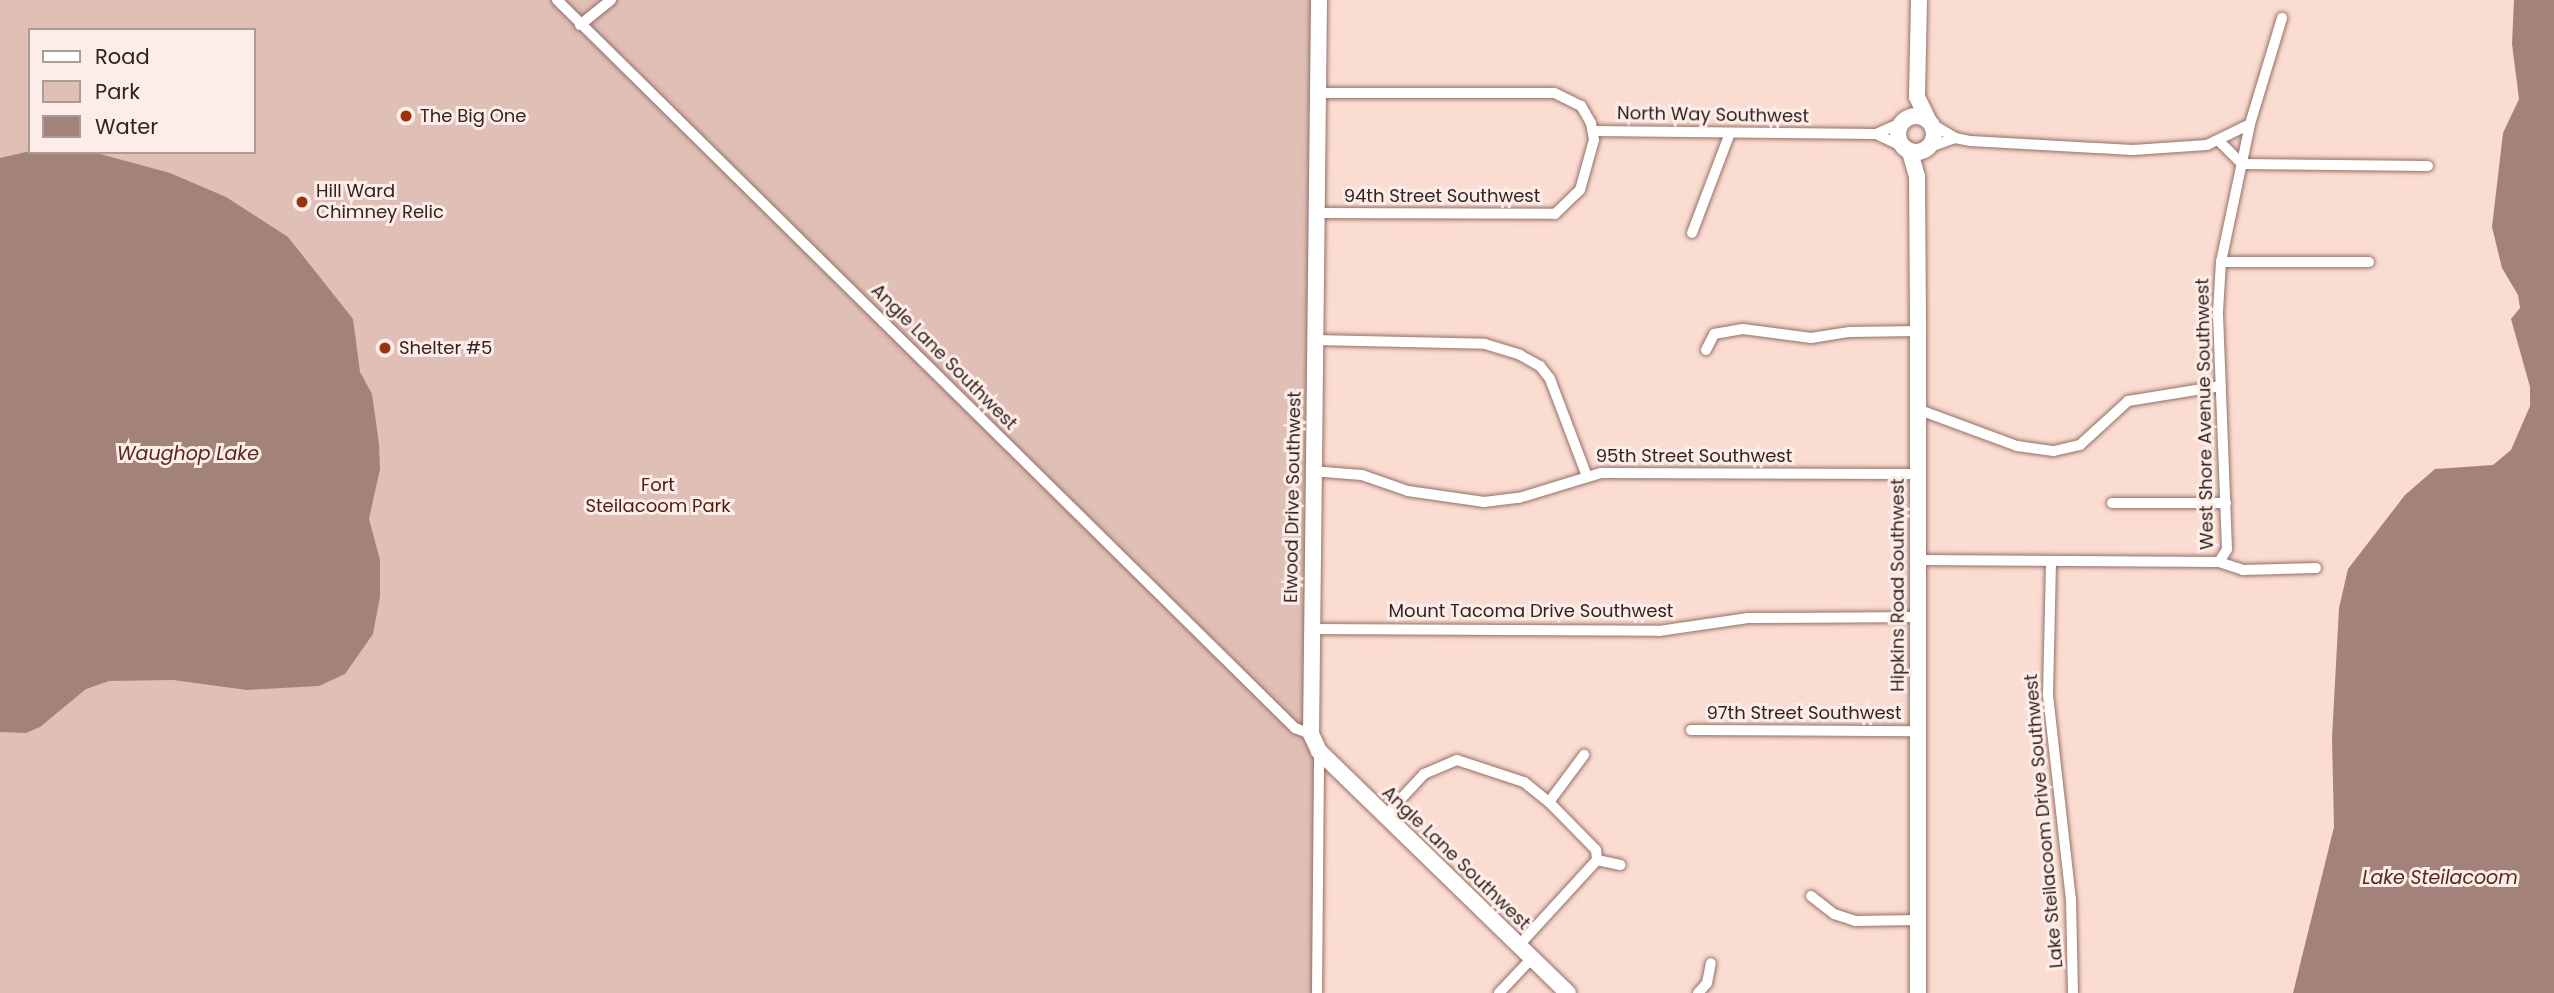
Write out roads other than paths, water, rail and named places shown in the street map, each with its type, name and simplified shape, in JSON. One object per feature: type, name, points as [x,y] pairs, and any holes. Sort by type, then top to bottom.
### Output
[{"type":"street","name":"Angle Lane Southwest","points":[[557,0],[1295,728],[1311,734]]},
{"type":"street","points":[[580,25],[611,0]]},
{"type":"street","name":"Elwood Drive Southwest","points":[[1317,993],[1319,751],[1311,734],[1310,629],[1319,0]]},
{"type":"street","points":[[1917,149],[1935,136],[1917,97],[1919,0]]},
{"type":"street","name":"West Shore Avenue Southwest","points":[[2219,562],[2226,555],[2218,312],[2221,262],[2250,124],[2283,18]]},
{"type":"street","name":"North Way Southwest","points":[[1317,93],[1554,93],[1581,106],[1593,131],[1876,134],[1917,149]]},
{"type":"street","points":[[1917,97],[1898,135],[1917,149]]},
{"type":"street","points":[[1903,121],[1917,116],[1955,138]]},
{"type":"street","name":"North Way Southwest","points":[[1876,134],[1903,121]]},
{"type":"street","points":[[1917,149],[1955,138],[2133,150],[2185,148],[2218,140],[2250,124]]},
{"type":"street","name":"94th Street Southwest","points":[[1316,213],[1555,214],[1580,190],[1593,131]]},
{"type":"street","points":[[1692,233],[1730,134]]},
{"type":"street","points":[[2218,140],[2242,164],[2428,166]]},
{"type":"street","name":"Hipkins Road Southwest","points":[[1917,149],[1918,993]]},
{"type":"street","points":[[2221,262],[2369,262]]},
{"type":"street","points":[[1706,350],[1714,334],[1743,329],[1811,338],[1862,331],[1918,331]]},
{"type":"street","points":[[1315,340],[1485,344],[1520,355],[1540,366],[1550,379],[1586,474]]},
{"type":"street","points":[[1917,410],[2017,446],[2054,451],[2080,445],[2129,401],[2221,386]]},
{"type":"street","name":"95th Street Southwest","points":[[1311,471],[1362,475],[1408,491],[1485,502],[1519,498],[1586,474],[1918,474]]},
{"type":"street","points":[[2112,503],[2226,503]]},
{"type":"street","points":[[1919,560],[2051,563],[2219,562],[2243,570],[2316,568]]},
{"type":"street","name":"Lake Steilacoom Drive Southwest","points":[[2051,563],[2048,695],[2072,906],[2073,993]]},
{"type":"street","name":"Mount Tacoma Drive Southwest","points":[[1310,629],[1658,631],[1748,618],[1919,617]]},
{"type":"street","name":"97th Street Southwest","points":[[1692,730],[1916,731]]},
{"type":"street","name":"Angle Lane Southwest","points":[[1319,751],[1568,993]]},
{"type":"street","points":[[1549,802],[1584,755]]},
{"type":"street","points":[[1384,817],[1424,774],[1436,765],[1457,760],[1524,782],[1549,802],[1596,850],[1597,860],[1519,945]]},
{"type":"street","points":[[1597,860],[1620,865]]},
{"type":"street","points":[[1811,895],[1842,918],[1918,920]]},
{"type":"street","points":[[1499,993],[1532,958]]},
{"type":"street","points":[[1698,993],[1707,982],[1712,963]]},
{"type":"water","name":"Lake Steilacoom","points":[[2514,0],[2554,0],[2554,993],[2293,993],[2334,827],[2332,738],[2339,608],[2348,569],[2405,495],[2435,469],[2493,465],[2511,450],[2530,406],[2530,387],[2511,319],[2520,308],[2518,295],[2502,268],[2492,227],[2503,133],[2519,99],[2512,44]]},
{"type":"water","name":"Waughop Lake","points":[[28,151],[28,154],[100,154],[170,173],[226,197],[288,237],[353,319],[360,372],[372,394],[379,444],[380,469],[369,519],[380,560],[380,597],[373,634],[345,674],[319,686],[247,690],[173,680],[109,681],[86,689],[40,727],[26,733],[0,732],[0,158]]},
{"type":"place","name":"The Big One","points":[[406,116]]},
{"type":"place","name":"Hill Ward Chimney Relic","points":[[302,202]]},
{"type":"place","name":"Shelter #5","points":[[385,348]]},
{"type":"park label","name":"Fort Steilacoom Park","points":[[658,496]]}]
